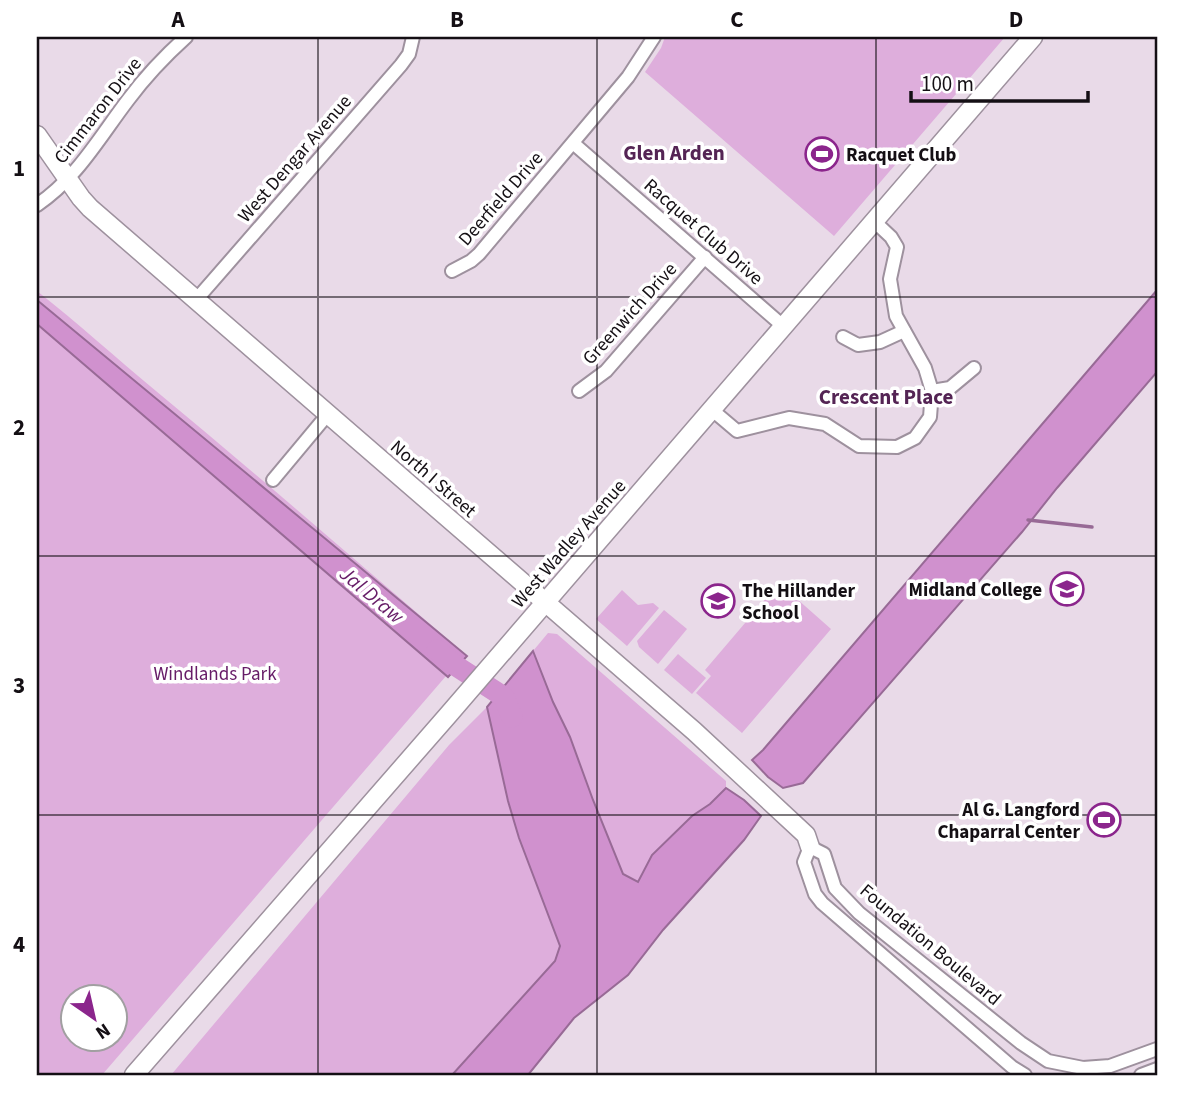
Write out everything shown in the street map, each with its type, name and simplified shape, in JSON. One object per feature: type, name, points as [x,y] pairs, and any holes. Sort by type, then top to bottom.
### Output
[{"type":"main road","name":"West Wadley Avenue","points":[[134,1075],[1033,37]]},
{"type":"main road","name":"North I Street","points":[[37,135],[90,208],[694,731],[806,835],[810,847]]},
{"type":"street","name":"Cimmaron Drive","points":[[37,205],[68,180],[92,152],[144,79],[186,37]]},
{"type":"street","name":"West Dengar Avenue","points":[[196,300],[401,65],[409,54],[413,37]]},
{"type":"street","points":[[573,143],[628,77],[654,37]]},
{"type":"street","name":"Racquet Club Drive","points":[[573,143],[783,326]]},
{"type":"street","name":"Deerfield Drive","points":[[452,271],[479,254],[573,143]]},
{"type":"street","points":[[711,409],[737,431],[789,418],[825,424],[859,446],[897,447],[915,438],[930,416],[932,391],[925,368],[895,316],[890,279],[897,247],[891,237],[874,221]]},
{"type":"street","name":"Greenwich Drive","points":[[579,391],[606,371],[705,257]]},
{"type":"street","points":[[843,337],[858,345],[880,342],[904,331]]},
{"type":"street","points":[[932,391],[950,388],[974,368]]},
{"type":"street","points":[[273,480],[328,414]]},
{"type":"street","name":"Foundation Boulevard","points":[[1025,1075],[1012,1067],[822,903],[815,894],[804,862],[810,847],[824,854],[835,888],[859,913],[1021,1044],[1048,1062],[1083,1068],[1110,1066],[1157,1049]]},
{"type":"street","points":[[939,1004],[954,989]]},
{"type":"street","points":[[1141,1075],[1157,1069]]},
{"type":"green space","name":"Racquet Club","points":[[665,37],[1005,37],[834,236],[645,72]]},
{"type":"green space","name":"Windlands Park","points":[[37,291],[465,654],[130,1043],[130,982],[60,982],[60,1052],[122,1052],[102,1075],[37,1075]]},
{"type":"green space","points":[[779,583],[831,629],[742,733],[696,693],[711,676],[705,670]]},
{"type":"green space","points":[[622,590],[638,605],[653,603],[659,608],[627,646],[596,619]]},
{"type":"green space","points":[[664,610],[687,629],[658,664],[639,647],[637,641]]},
{"type":"green space","points":[[548,633],[557,634],[726,781],[726,788],[710,804],[692,816],[652,855],[638,882],[623,874],[570,737],[533,651]]},
{"type":"green space","points":[[678,654],[706,678],[692,694],[664,670]]},
{"type":"green space","points":[[487,707],[519,838],[560,945],[555,961],[452,1075],[171,1075],[449,745]]},
{"type":"water","points":[[1157,290],[1157,372],[1022,532],[803,783],[783,788],[768,777],[752,760]]},
{"type":"water","points":[[37,300],[467,656],[448,677],[37,324]]},
{"type":"water","points":[[533,651],[570,737],[623,874],[638,882],[652,855],[726,788],[761,816],[744,840],[663,930],[628,975],[574,1018],[528,1075],[452,1075],[555,961],[560,946],[519,838],[487,707]]},
{"type":"waterway","points":[[1028,520],[1092,527]]},
{"type":"waterway","name":"Jal Draw","points":[[437,650],[453,664],[504,697],[512,717]]},
{"type":"place","name":"Racquet Club","points":[[822,154]]},
{"type":"place","name":"Midland College","points":[[1067,589]]},
{"type":"place","name":"The Hillander School","points":[[718,601]]},
{"type":"place","name":"Al G. Langford Chaparral Center","points":[[1104,820]]},
{"type":"district","name":"Glen Arden","points":[[674,153]]},
{"type":"district","name":"Crescent Place","points":[[886,397]]}]
